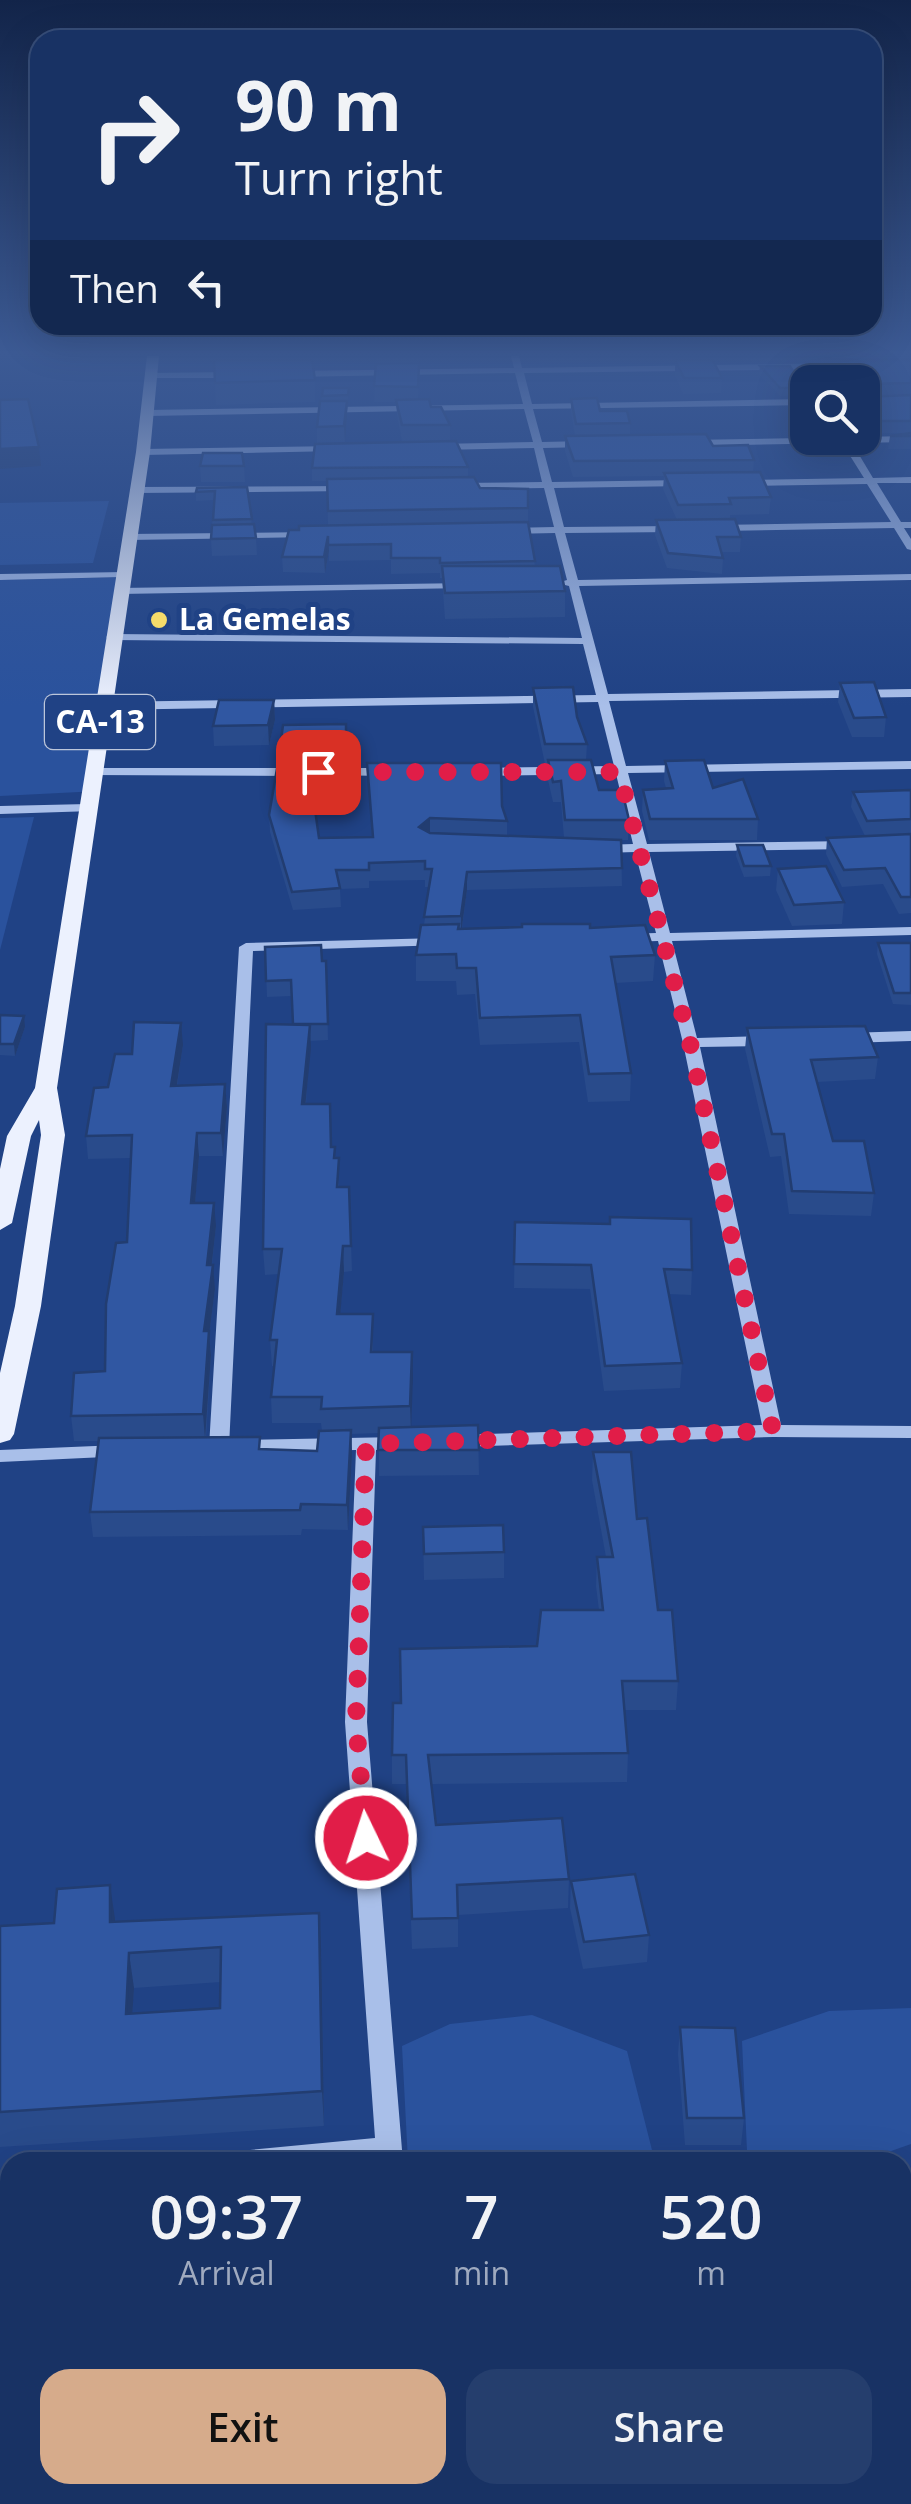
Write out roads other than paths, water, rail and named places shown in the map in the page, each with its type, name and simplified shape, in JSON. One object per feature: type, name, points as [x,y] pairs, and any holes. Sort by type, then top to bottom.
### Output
[{"type":"main road","name":"CA-13","points":[[0,1434],[28,1306],[53,1135],[46,1088],[139,473]]},
{"type":"main road","name":"CA-13","points":[[0,1223],[19,1136],[46,1088]]},
{"type":"street","points":[[547,473],[660,937],[690,1043],[773,1431]]},
{"type":"street","points":[[865,473],[911,547]]},
{"type":"street","points":[[730,483],[911,480]]},
{"type":"street","points":[[452,486],[690,483]]},
{"type":"street","points":[[136,490],[373,487]]},
{"type":"street","points":[[501,532],[911,525]]},
{"type":"street","points":[[128,537],[324,534]]},
{"type":"street","points":[[0,577],[121,583],[474,585]]},
{"type":"street","points":[[553,584],[911,577]]},
{"type":"street","points":[[112,637],[588,641]]},
{"type":"street","points":[[102,706],[911,693]]},
{"type":"street","points":[[463,772],[911,765]]},
{"type":"street","points":[[93,772],[404,772]]},
{"type":"street","points":[[0,810],[88,808]]},
{"type":"street","points":[[583,849],[872,844]]},
{"type":"street","points":[[601,938],[911,930]]},
{"type":"street","points":[[463,942],[246,947],[209,1447],[773,1431],[911,1432]]},
{"type":"street","points":[[838,1038],[911,1036]]},
{"type":"street","points":[[690,1043],[782,1040]]},
{"type":"street","points":[[366,1444],[356,1722],[390,2152]]},
{"type":"street","points":[[0,1456],[140,1450]]},
{"type":"place","name":"La Gemelas","points":[[159,620]]}]
